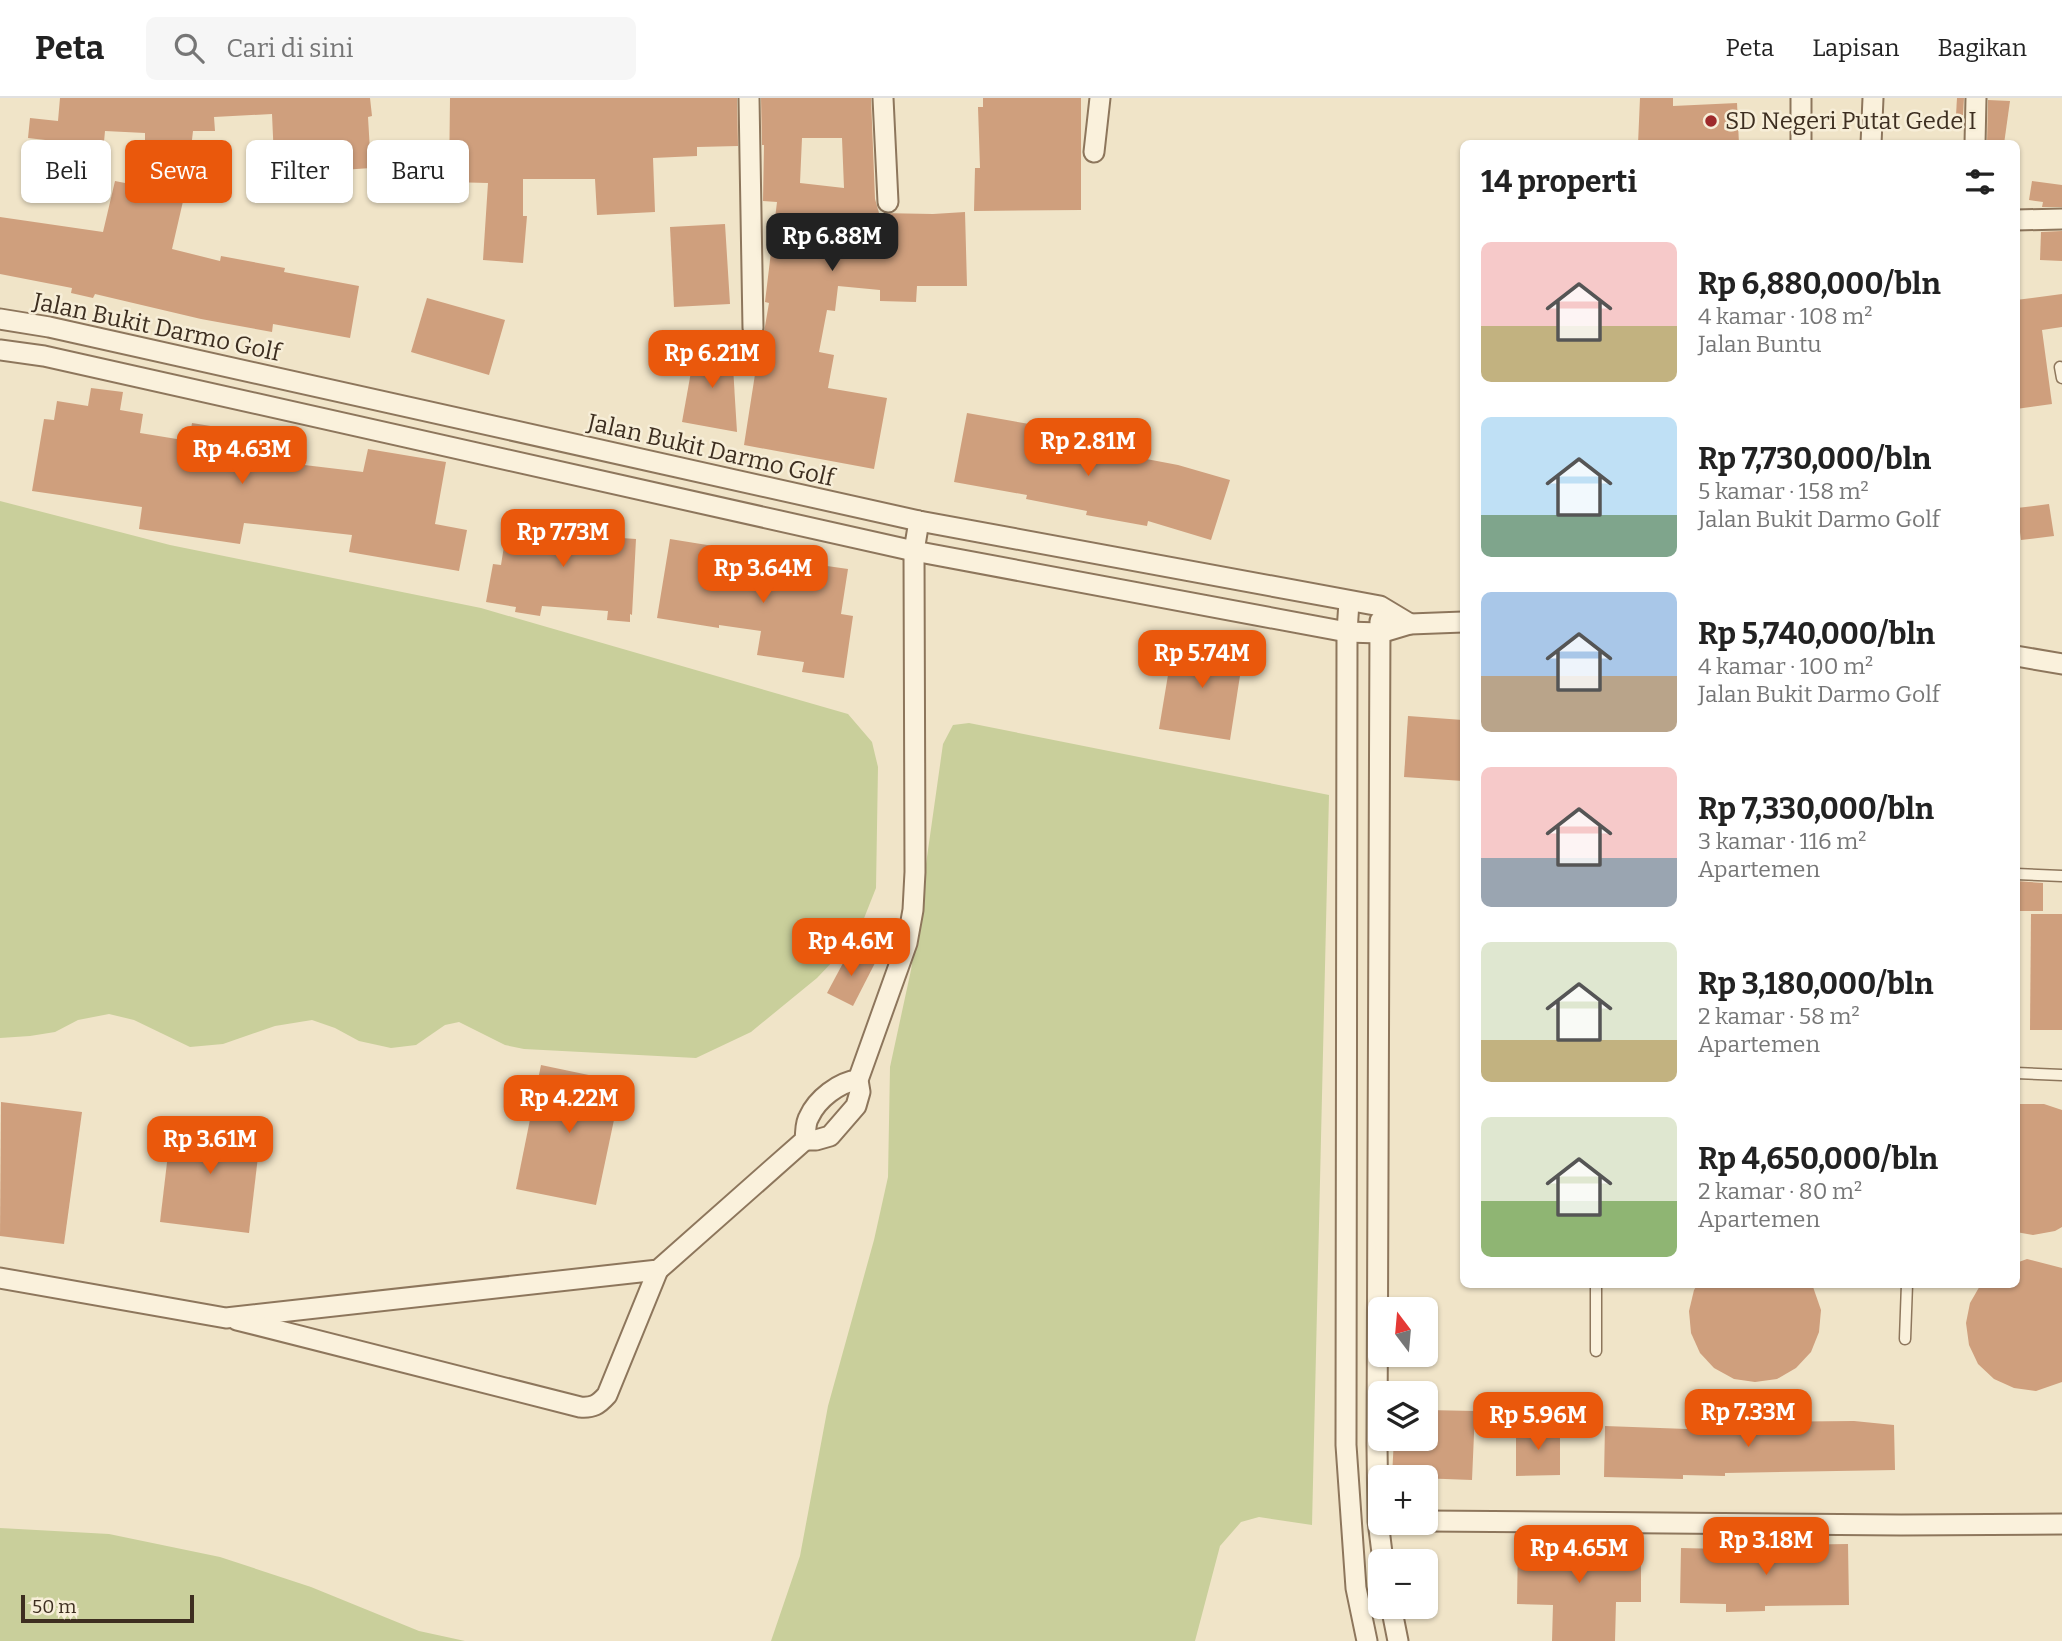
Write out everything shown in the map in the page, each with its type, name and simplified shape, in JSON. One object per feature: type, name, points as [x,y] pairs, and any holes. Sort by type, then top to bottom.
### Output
[{"type":"street","points":[[749,98],[753,328]]},
{"type":"street","points":[[883,98],[888,202]]},
{"type":"street","points":[[1094,152],[1100,98]]},
{"type":"street","points":[[1801,98],[1801,140]]},
{"type":"street","points":[[1871,140],[1873,98]]},
{"type":"street","points":[[1975,140],[1976,98]]},
{"type":"street","points":[[2020,220],[2062,219]]},
{"type":"street","name":"Jalan Bukit Darmo Golf","points":[[0,319],[62,330],[919,521],[1380,606],[1410,624]]},
{"type":"street","points":[[0,350],[58,359],[914,551],[1347,632],[1380,633],[1410,624],[1460,622]]},
{"type":"street","points":[[805,1140],[830,1136],[856,1106],[860,1092],[858,1080],[907,943],[913,909],[915,872],[914,551],[919,521]]},
{"type":"street","points":[[1349,601],[1346,1445],[1356,1588],[1367,1641]]},
{"type":"street","points":[[1379,1465],[1380,606]]},
{"type":"street","points":[[2020,657],[2062,664]]},
{"type":"street","points":[[0,1278],[226,1318],[589,1408],[599,1404],[607,1395],[658,1270],[805,1140],[809,1115],[834,1088],[846,1081],[858,1080]]},
{"type":"street","points":[[226,1318],[658,1270]]},
{"type":"street","points":[[1438,1521],[2062,1524]]},
{"type":"street","points":[[1351,1524],[1368,1522]]},
{"type":"street","points":[[1394,1619],[1398,1641]]},
{"type":"lane","points":[[2020,874],[2062,876]]},
{"type":"lane","points":[[2020,1073],[2062,1074]]},
{"type":"lane","points":[[1596,1288],[1596,1351]]},
{"type":"lane","points":[[1905,1339],[1907,1288]]},
{"type":"green space","points":[[0,501],[170,545],[481,608],[848,714],[872,742],[878,767],[876,888],[857,936],[817,978],[751,1032],[696,1058],[524,1049],[505,1045],[459,1022],[445,1025],[416,1045],[391,1048],[359,1041],[312,1020],[275,1026],[223,1044],[190,1047],[134,1020],[109,1014],[78,1020],[55,1032],[0,1038]]},
{"type":"green space","points":[[969,723],[1329,795],[1312,1525],[1259,1517],[1241,1522],[1220,1546],[1195,1641],[771,1641],[800,1556],[828,1406],[874,1240],[888,1177],[890,1067],[911,970],[943,744],[953,725]]},
{"type":"green space","points":[[0,1528],[109,1534],[220,1557],[311,1587],[419,1631],[465,1641],[0,1641]]},
{"type":"building","points":[[60,98],[370,98],[372,116],[368,117],[367,168],[353,169],[353,140],[273,140],[272,114],[214,117],[215,131],[193,131],[192,140],[145,140],[145,133],[105,131],[104,140],[28,138],[30,118],[58,121]]},
{"type":"building","points":[[450,98],[737,98],[738,146],[697,147],[697,156],[653,158],[655,212],[597,215],[595,179],[523,179],[523,216],[527,216],[523,263],[483,260],[488,183],[469,183],[469,140],[450,140]]},
{"type":"building","points":[[761,98],[871,98],[875,199],[879,213],[965,212],[967,286],[917,286],[916,302],[880,301],[880,290],[838,286],[835,311],[827,310],[819,352],[834,355],[828,388],[887,398],[874,469],[744,445],[769,303],[765,302],[777,202],[763,201]],"holes":[[[802,138],[842,138],[844,188],[800,183]]]},
{"type":"building","points":[[983,98],[1081,98],[1081,210],[974,211],[975,168],[980,168],[978,107],[983,107]]},
{"type":"building","points":[[1640,98],[1673,98],[1673,106],[1737,103],[1739,140],[1638,140]]},
{"type":"building","points":[[1957,98],[1964,98],[1963,115],[1956,115]]},
{"type":"building","points":[[1988,100],[2010,101],[2005,140],[1987,140]]},
{"type":"building","points":[[115,181],[125,183],[125,203],[183,203],[172,249],[220,261],[221,256],[285,268],[284,272],[359,286],[350,338],[273,324],[272,332],[201,319],[95,294],[93,298],[71,293],[72,288],[0,274],[0,217],[103,232]]},
{"type":"building","points":[[2032,181],[2062,185],[2062,207],[2042,207],[2043,202],[2029,200]]},
{"type":"building","points":[[725,224],[730,304],[674,307],[670,227]]},
{"type":"building","points":[[2062,231],[2062,261],[2040,260],[2041,232]]},
{"type":"building","points":[[2062,294],[2062,327],[2042,330],[2052,404],[2020,408],[2020,299]]},
{"type":"building","points":[[427,298],[505,320],[489,375],[411,352]]},
{"type":"building","points":[[696,344],[732,351],[737,432],[682,422]]},
{"type":"building","points":[[91,388],[123,392],[120,410],[143,414],[140,433],[189,441],[192,423],[229,429],[226,446],[255,451],[254,459],[363,472],[368,449],[446,462],[435,524],[467,530],[459,571],[349,552],[352,535],[244,523],[240,544],[139,529],[142,507],[32,491],[44,419],[54,420],[57,401],[88,406]]},
{"type":"building","points":[[967,413],[1035,425],[1033,434],[1084,443],[1083,447],[1178,465],[1230,480],[1211,540],[1148,521],[1147,526],[1086,515],[1087,511],[1026,499],[1027,495],[954,482]]},
{"type":"building","points":[[2049,504],[2054,536],[2021,540],[2020,508]]},
{"type":"building","points":[[521,511],[557,517],[555,524],[580,527],[579,535],[636,539],[630,622],[607,620],[608,611],[542,606],[540,616],[515,612],[516,607],[486,602],[493,564],[501,565],[509,515],[520,517]]},
{"type":"building","points":[[670,539],[732,549],[726,584],[767,590],[771,558],[848,569],[841,614],[853,616],[844,678],[802,672],[804,662],[757,655],[761,631],[719,625],[719,628],[657,618]]},
{"type":"building","points":[[1174,639],[1244,650],[1230,740],[1159,729]]},
{"type":"building","points":[[1408,716],[1460,720],[1460,781],[1404,777]]},
{"type":"building","points":[[2020,881],[2043,883],[2043,911],[2020,911]]},
{"type":"building","points":[[2031,914],[2062,914],[2062,1030],[2030,1030]]},
{"type":"building","points":[[850,950],[875,963],[853,1006],[827,993]]},
{"type":"building","points":[[541,1065],[622,1082],[596,1205],[516,1189]]},
{"type":"building","points":[[1,1102],[82,1112],[64,1244],[0,1236]]},
{"type":"building","points":[[2020,1104],[2044,1104],[2062,1110],[2062,1227],[2033,1235],[2020,1233]]},
{"type":"building","points":[[172,1120],[261,1131],[249,1233],[160,1222]]},
{"type":"building","points":[[2027,1259],[2062,1268],[2062,1382],[2036,1391],[2014,1388],[1994,1379],[1978,1364],[1969,1345],[1966,1323],[1970,1303],[1979,1288],[2020,1288],[2020,1262]]},
{"type":"building","points":[[1813,1288],[1821,1310],[1819,1332],[1811,1352],[1796,1368],[1777,1379],[1755,1382],[1734,1379],[1714,1368],[1700,1353],[1691,1333],[1689,1311],[1694,1290]]},
{"type":"building","points":[[1438,1410],[1475,1411],[1472,1480],[1438,1479],[1438,1465],[1393,1465],[1393,1451],[1438,1451]]},
{"type":"building","points":[[1854,1421],[1894,1425],[1895,1470],[1725,1473],[1725,1476],[1683,1475],[1683,1479],[1604,1477],[1605,1426],[1687,1429],[1754,1427],[1754,1422]]},
{"type":"building","points":[[1560,1427],[1560,1475],[1516,1476],[1516,1428]]},
{"type":"building","points":[[1518,1541],[1600,1542],[1600,1546],[1641,1547],[1641,1602],[1616,1602],[1615,1641],[1552,1641],[1553,1605],[1517,1604]]},
{"type":"building","points":[[1848,1544],[1849,1605],[1765,1606],[1765,1611],[1726,1612],[1726,1604],[1680,1603],[1681,1548],[1723,1549],[1723,1553],[1776,1552],[1776,1545]]},
{"type":"place","name":"SD Negeri Putat Gede I","points":[[1711,121]]}]
